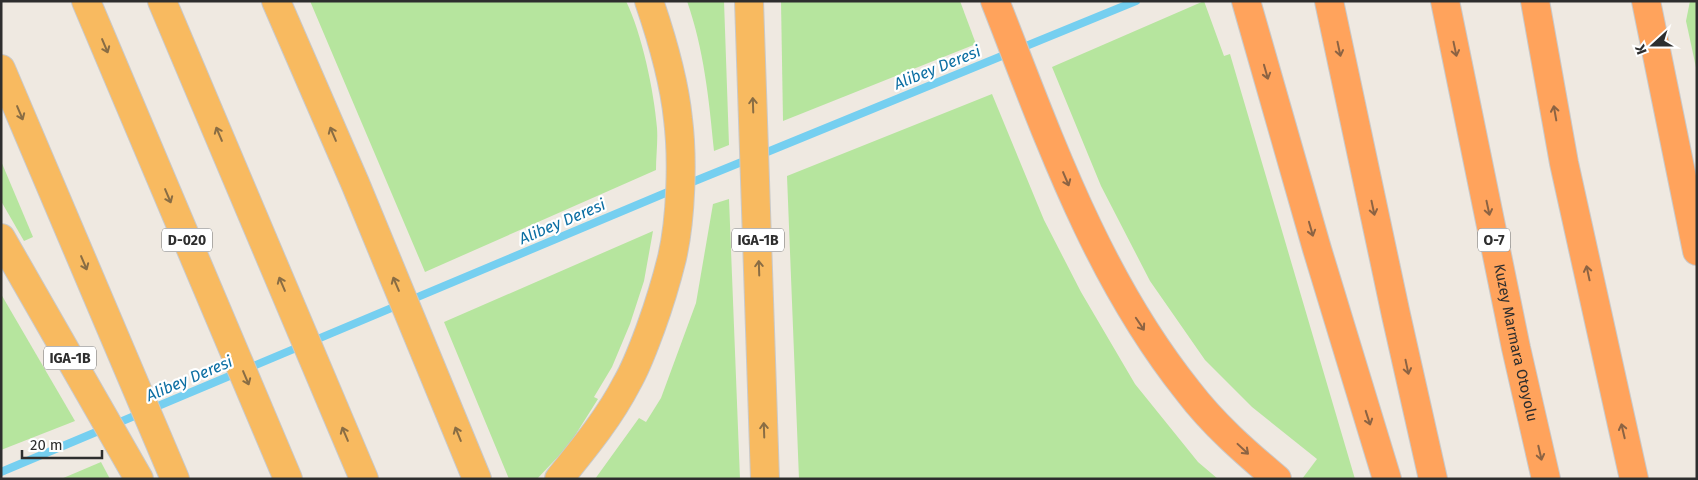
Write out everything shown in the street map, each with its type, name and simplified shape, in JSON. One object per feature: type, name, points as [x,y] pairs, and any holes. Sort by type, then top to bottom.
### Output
[{"type":"highway","name":"D-020","points":[[86,1],[288,479]]},
{"type":"highway","points":[[162,1],[364,479]]},
{"type":"highway","points":[[276,1],[477,479]]},
{"type":"highway","points":[[559,479],[606,418],[628,382],[645,344],[660,302],[672,257],[679,203],[678,119],[670,73],[649,1]]},
{"type":"highway","name":"IGA-1B","points":[[749,1],[765,479]]},
{"type":"highway","points":[[995,1],[1047,134],[1083,219],[1134,315],[1188,392],[1225,432],[1277,479]]},
{"type":"highway","points":[[1329,1],[1433,479]]},
{"type":"highway","name":"Kuzey Marmara Otoyolu","points":[[1445,1],[1516,348],[1546,479]]},
{"type":"highway","points":[[1535,1],[1564,163],[1634,479]]},
{"type":"highway","points":[[1646,1],[1697,251]]},
{"type":"highway","points":[[1249,13],[1317,249],[1387,479]]},
{"type":"highway","points":[[1,69],[175,479]]},
{"type":"highway","name":"IGA-1B","points":[[1,238],[139,479]]},
{"type":"green space","points":[[310,1],[626,1],[642,46],[653,97],[657,133],[656,170],[425,272]]},
{"type":"green space","points":[[687,1],[724,1],[729,145],[714,151],[702,56]]},
{"type":"green space","points":[[781,1],[960,1],[976,44],[783,121]]},
{"type":"green space","points":[[1204,1],[1224,56],[1230,54],[1355,479],[1302,479],[1317,459],[1252,407],[1205,360],[1150,281],[1101,186],[1052,67]]},
{"type":"green space","points":[[1690,1],[1697,1],[1697,72],[1686,21]]},
{"type":"green space","points":[[992,94],[1044,220],[1081,292],[1135,384],[1198,462],[1218,479],[799,479],[787,176]]},
{"type":"green space","points":[[1,161],[33,237],[24,241],[1,201]]},
{"type":"green space","points":[[729,199],[740,479],[595,479],[639,418],[646,422],[661,398],[696,303],[713,204]]},
{"type":"green space","points":[[653,231],[644,281],[630,324],[612,367],[594,397],[598,399],[569,445],[537,479],[509,479],[444,322]]},
{"type":"green space","points":[[1,294],[75,421],[1,450]]},
{"type":"green space","points":[[101,462],[110,479],[61,479]]},
{"type":"waterway","name":"Alibey Deresi","points":[[760,155],[1136,1]]},
{"type":"waterway","name":"Alibey Deresi","points":[[685,185],[749,159]]},
{"type":"waterway","name":"Alibey Deresi","points":[[1,472],[675,189]]}]
